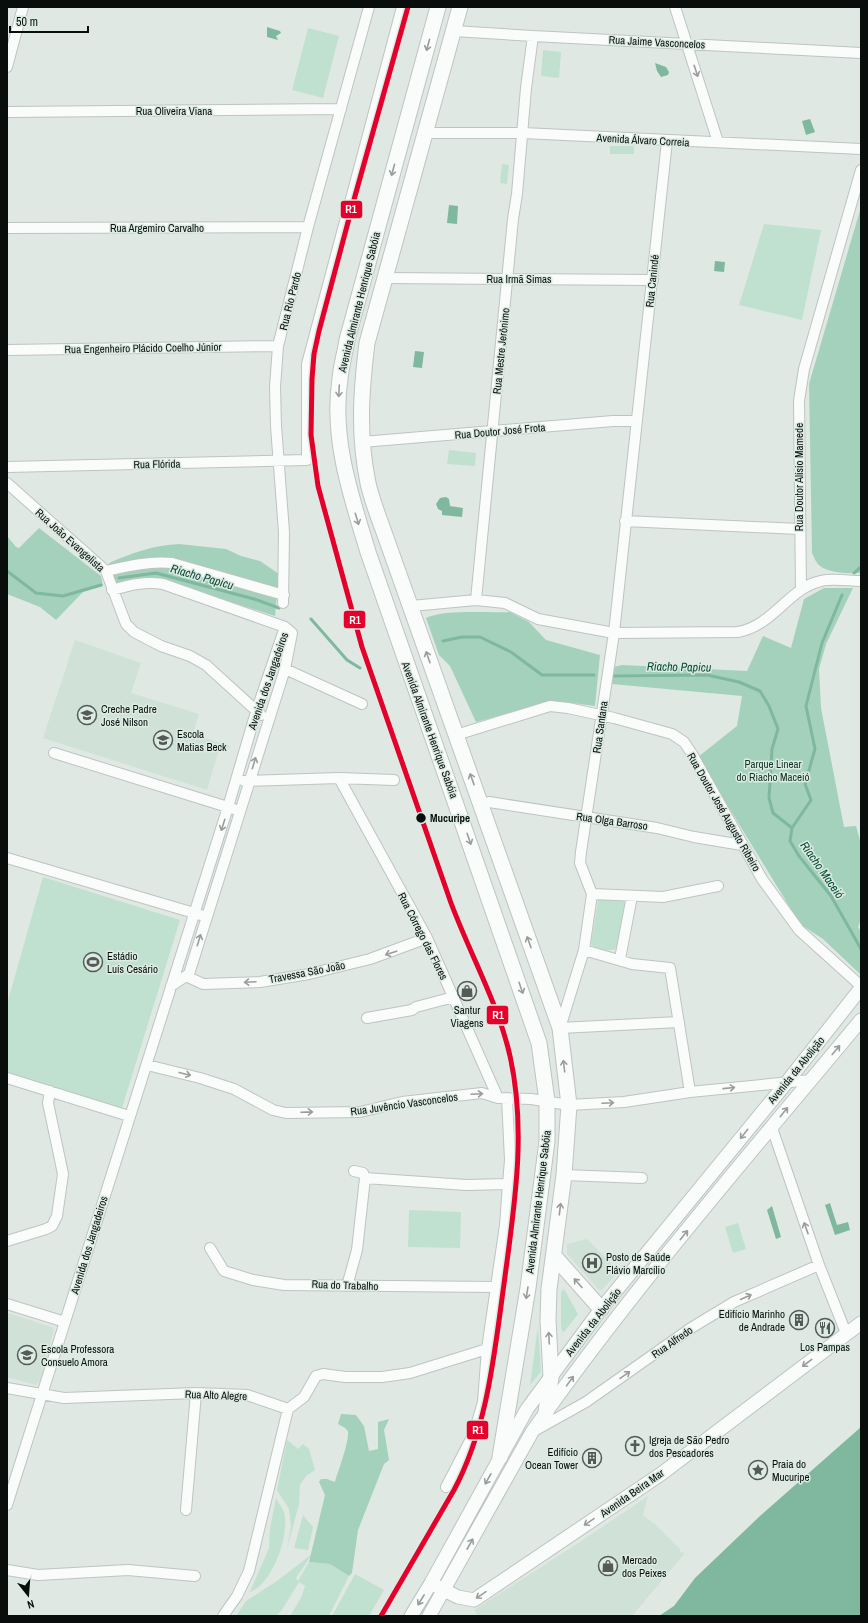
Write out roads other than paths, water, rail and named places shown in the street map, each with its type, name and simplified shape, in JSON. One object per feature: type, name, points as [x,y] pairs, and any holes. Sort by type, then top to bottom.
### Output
[{"type":"highway","name":"Avenida Almirante Henrique Sabóia","points":[[438,7],[356,304],[339,379],[338,415],[340,446],[349,491],[372,566],[534,1024],[539,1043],[547,1101],[547,1141],[528,1288],[500,1457]]},
{"type":"highway","name":"Avenida Almirante Henrique Sabóia","points":[[460,7],[366,343],[360,399],[362,442],[368,483],[394,560],[560,1028],[569,1105],[564,1175],[549,1289],[548,1320],[551,1377],[546,1412]]},
{"type":"highway","points":[[372,566],[394,560]]},
{"type":"highway","points":[[554,1256],[601,1309]]},
{"type":"main road","name":"Avenida da Abolição","points":[[411,1616],[431,1583],[527,1409],[601,1309],[787,1082],[861,987]]},
{"type":"main road","name":"Avenida da Abolição","points":[[429,1616],[532,1432],[546,1412],[612,1322],[861,1020]]},
{"type":"main road","name":"Avenida Beira Mar","points":[[431,1583],[458,1596],[474,1600],[661,1474],[861,1323]]},
{"type":"street","points":[[7,67],[23,7]]},
{"type":"street","name":"Rua Rio Pardo","points":[[106,573],[132,565],[156,561],[172,563],[284,599],[284,532],[275,387],[278,346],[308,227],[368,7]]},
{"type":"street","name":"Rua Flórida","points":[[7,467],[307,460],[306,364],[402,7]]},
{"type":"street","points":[[675,7],[718,142]]},
{"type":"street","name":"Rua Jaime Vasconcelos","points":[[454,30],[533,36],[861,53]]},
{"type":"street","name":"Rua Mestre Jerônimo","points":[[476,600],[523,133],[526,88],[533,36]]},
{"type":"street","name":"Rua Oliveira Viana","points":[[7,112],[341,110]]},
{"type":"street","name":"Avenida Álvaro Correia","points":[[424,133],[523,133],[861,149]]},
{"type":"street","name":"Rua Canindé","points":[[637,421],[667,141]]},
{"type":"street","name":"Rua Doutor Alísio Mamede","points":[[801,590],[799,529],[799,401],[804,369],[861,170]]},
{"type":"street","name":"Rua Argemiro Carvalho","points":[[7,228],[308,227]]},
{"type":"street","name":"Rua Irmã Simas","points":[[384,278],[653,280]]},
{"type":"street","name":"Rua Engenheiro Plácido Coelho Júnior","points":[[7,350],[278,346]]},
{"type":"street","name":"Rua Doutor José Frota","points":[[362,442],[613,421],[637,421]]},
{"type":"street","name":"Rua Santana","points":[[560,1028],[584,950],[592,894],[580,863],[585,817],[614,633],[637,421]]},
{"type":"street","name":"Rua João Evangelista","points":[[7,484],[106,573],[126,624],[134,632],[161,646],[190,656],[206,665],[256,712],[267,720]]},
{"type":"street","points":[[625,521],[799,529]]},
{"type":"street","points":[[411,606],[476,600],[505,603],[538,619],[614,633],[738,632],[749,630],[776,613],[801,590],[820,581],[861,581]]},
{"type":"street","points":[[111,588],[150,582],[163,584],[281,623]]},
{"type":"street","name":"Avenida dos Jangadeiros","points":[[7,1505],[236,782],[281,623],[291,631],[293,637],[285,669],[267,720],[189,974],[186,976]]},
{"type":"street","points":[[285,669],[362,704]]},
{"type":"street","name":"Rua Doutor José Augusto Ribeiro","points":[[456,735],[550,706],[602,715],[644,725],[672,734],[684,742],[692,754],[762,878],[799,930],[861,987]]},
{"type":"street","points":[[54,752],[240,811]]},
{"type":"street","points":[[236,782],[339,778],[394,780]]},
{"type":"street","name":"Rua Córrego das Flores","points":[[339,778],[427,938],[474,1045],[503,1098]]},
{"type":"street","name":"Rua Olga Barroso","points":[[480,805],[489,802],[657,828],[694,837],[742,845]]},
{"type":"street","points":[[7,858],[206,917]]},
{"type":"street","points":[[592,894],[663,897],[718,886]]},
{"type":"street","points":[[620,959],[632,896]]},
{"type":"street","name":"Travessa São João","points":[[186,976],[203,984],[260,982],[309,974],[370,959],[394,952],[427,938]]},
{"type":"street","points":[[584,950],[620,959],[632,964],[670,968],[690,1092]]},
{"type":"street","points":[[171,986],[186,976]]},
{"type":"street","points":[[367,1018],[412,1010],[416,1007],[454,997]]},
{"type":"street","points":[[560,1028],[679,1022]]},
{"type":"street","name":"Rua Juvêncio Vasconcelos","points":[[147,1065],[200,1078],[234,1089],[273,1110],[286,1113],[360,1112],[402,1102],[482,1093],[503,1098],[547,1101],[569,1105],[624,1102],[690,1092],[811,1080]]},
{"type":"street","points":[[7,1078],[129,1116]]},
{"type":"street","points":[[7,1241],[52,1226],[57,1216],[63,1174],[48,1103],[50,1091]]},
{"type":"street","points":[[446,1487],[474,1433],[483,1402],[487,1349],[505,1225],[508,1184],[510,1153],[503,1098]]},
{"type":"street","points":[[772,1128],[819,1265],[846,1333]]},
{"type":"street","points":[[347,1286],[357,1250],[365,1178],[363,1173],[354,1171]]},
{"type":"street","points":[[564,1175],[642,1178]]},
{"type":"street","points":[[365,1178],[466,1185],[508,1184]]},
{"type":"street","name":"Rua do Trabalho","points":[[210,1248],[224,1271],[253,1280],[284,1284],[323,1284],[347,1286],[495,1287]]},
{"type":"street","name":"Rua Alfredo","points":[[532,1432],[586,1402],[691,1328],[734,1302],[819,1265]]},
{"type":"street","points":[[7,1304],[65,1322]]},
{"type":"street","points":[[222,1616],[237,1596],[249,1571],[288,1409],[304,1397],[316,1376],[323,1374],[345,1377],[382,1376],[410,1373],[487,1349]]},
{"type":"street","name":"Rua Alto Alegre","points":[[7,1388],[42,1395],[75,1398],[104,1395],[196,1393],[247,1395],[288,1409]]},
{"type":"street","points":[[186,1510],[196,1393]]},
{"type":"street","points":[[7,1570],[38,1575],[128,1570],[195,1576]]},
{"type":"waterway","name":"Riacho Maceió","points":[[854,573],[861,567]]},
{"type":"waterway","name":"Riacho Papicu","points":[[7,571],[36,593],[63,596],[101,585]]},
{"type":"waterway","name":"Riacho Papicu","points":[[119,578],[156,573],[254,599],[279,608]]},
{"type":"waterway","name":"Riacho Maceió","points":[[842,595],[822,643],[806,706],[815,749],[805,784],[811,800],[792,828],[790,841],[799,856],[831,896],[861,949]]},
{"type":"waterway","name":"Riacho Papicu","points":[[311,619],[347,660],[360,668]]},
{"type":"waterway","name":"Riacho Papicu","points":[[443,641],[462,637],[480,637],[511,652],[542,675],[594,675]]},
{"type":"waterway","name":"Riacho Papicu","points":[[612,676],[707,675],[739,682],[760,691],[769,706],[778,729],[772,749],[769,798],[773,813],[792,828]]},
{"type":"railway","points":[[381,1616],[454,1490],[466,1466],[475,1441],[488,1390],[497,1337],[515,1198],[518,1142],[518,1113],[515,1084],[505,1036],[491,998],[451,903],[362,647],[318,486],[311,435],[312,379],[314,354],[319,331],[408,7]]},
{"type":"place","name":"Creche Padre José Nilson","points":[[87,715]]},
{"type":"place","name":"Escola Matias Beck","points":[[163,740]]},
{"type":"place","name":"Mucuripe","points":[[421,818]]},
{"type":"place","name":"Estádio Luís Cesário","points":[[93,962]]},
{"type":"place","name":"Santur Viagens","points":[[467,991]]},
{"type":"place","name":"Posto de Saúde Flávio Marcílio","points":[[592,1263]]},
{"type":"place","name":"Edifício Marinho de Andrade","points":[[799,1320]]},
{"type":"place","name":"Los Pampas","points":[[825,1328]]},
{"type":"place","name":"Escola Professora Consuelo Amora","points":[[27,1355]]},
{"type":"place","name":"Igreja de São Pedro dos Pescadores","points":[[635,1446]]},
{"type":"place","name":"Edifício Ocean Tower","points":[[592,1458]]},
{"type":"place","name":"Praia do Mucuripe","points":[[758,1470]]},
{"type":"place","name":"Mercado dos Peixes","points":[[608,1566]]},
{"type":"park label","name":"Parque Linear do Riacho Maceió","points":[[773,770]]}]
